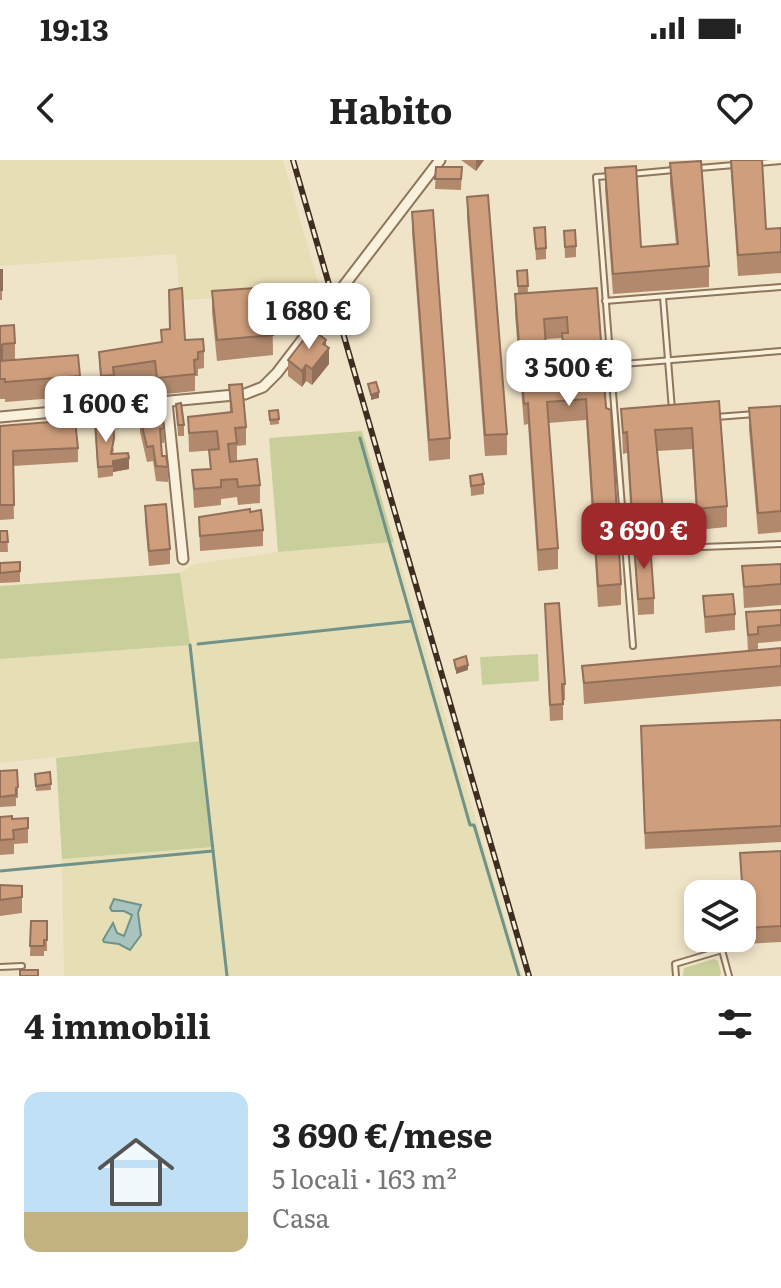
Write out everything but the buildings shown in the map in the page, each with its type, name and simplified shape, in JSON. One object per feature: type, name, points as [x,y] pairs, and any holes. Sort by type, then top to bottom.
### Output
[{"type":"street","points":[[0,417],[245,394],[270,382],[440,160]]},
{"type":"street","points":[[167,402],[183,559]]},
{"type":"lane","points":[[750,164],[781,161]]},
{"type":"lane","points":[[626,175],[735,165]]},
{"type":"lane","points":[[611,176],[596,177],[633,646]]},
{"type":"lane","points":[[605,301],[781,287]]},
{"type":"lane","points":[[663,297],[673,420]]},
{"type":"lane","points":[[611,365],[781,351]]},
{"type":"lane","points":[[704,418],[766,413]]},
{"type":"lane","points":[[615,425],[630,424]]},
{"type":"lane","points":[[641,549],[781,544]]},
{"type":"lane","points":[[676,976],[675,964],[722,950],[729,976]]},
{"type":"lane","points":[[0,967],[22,966]]},
{"type":"shaded area","points":[[0,160],[283,160],[321,293],[180,300],[176,254],[0,266]]},
{"type":"shaded area","points":[[394,542],[522,976],[64,976],[62,859],[214,847],[201,742],[0,763],[0,659],[189,645],[180,573],[194,564],[278,552]]},
{"type":"green space","points":[[362,431],[394,542],[278,552],[269,438]]},
{"type":"green space","points":[[180,573],[190,645],[0,659],[0,586]]},
{"type":"green space","points":[[538,654],[539,681],[482,685],[480,657]]},
{"type":"green space","points":[[201,741],[214,847],[62,859],[56,758]]},
{"type":"green space","points":[[714,959],[718,961],[720,976],[683,976],[684,968]]},
{"type":"water","points":[[114,899],[141,905],[138,913],[141,935],[130,950],[103,940],[113,923],[117,933],[124,936],[132,915],[112,911],[110,908]]},
{"type":"waterway","points":[[360,438],[470,825],[474,825],[519,976]]},
{"type":"waterway","points":[[198,644],[412,621]]},
{"type":"waterway","points":[[190,645],[227,976]]},
{"type":"waterway","points":[[0,871],[213,851]]},
{"type":"railway","points":[[293,160],[529,976]]}]
